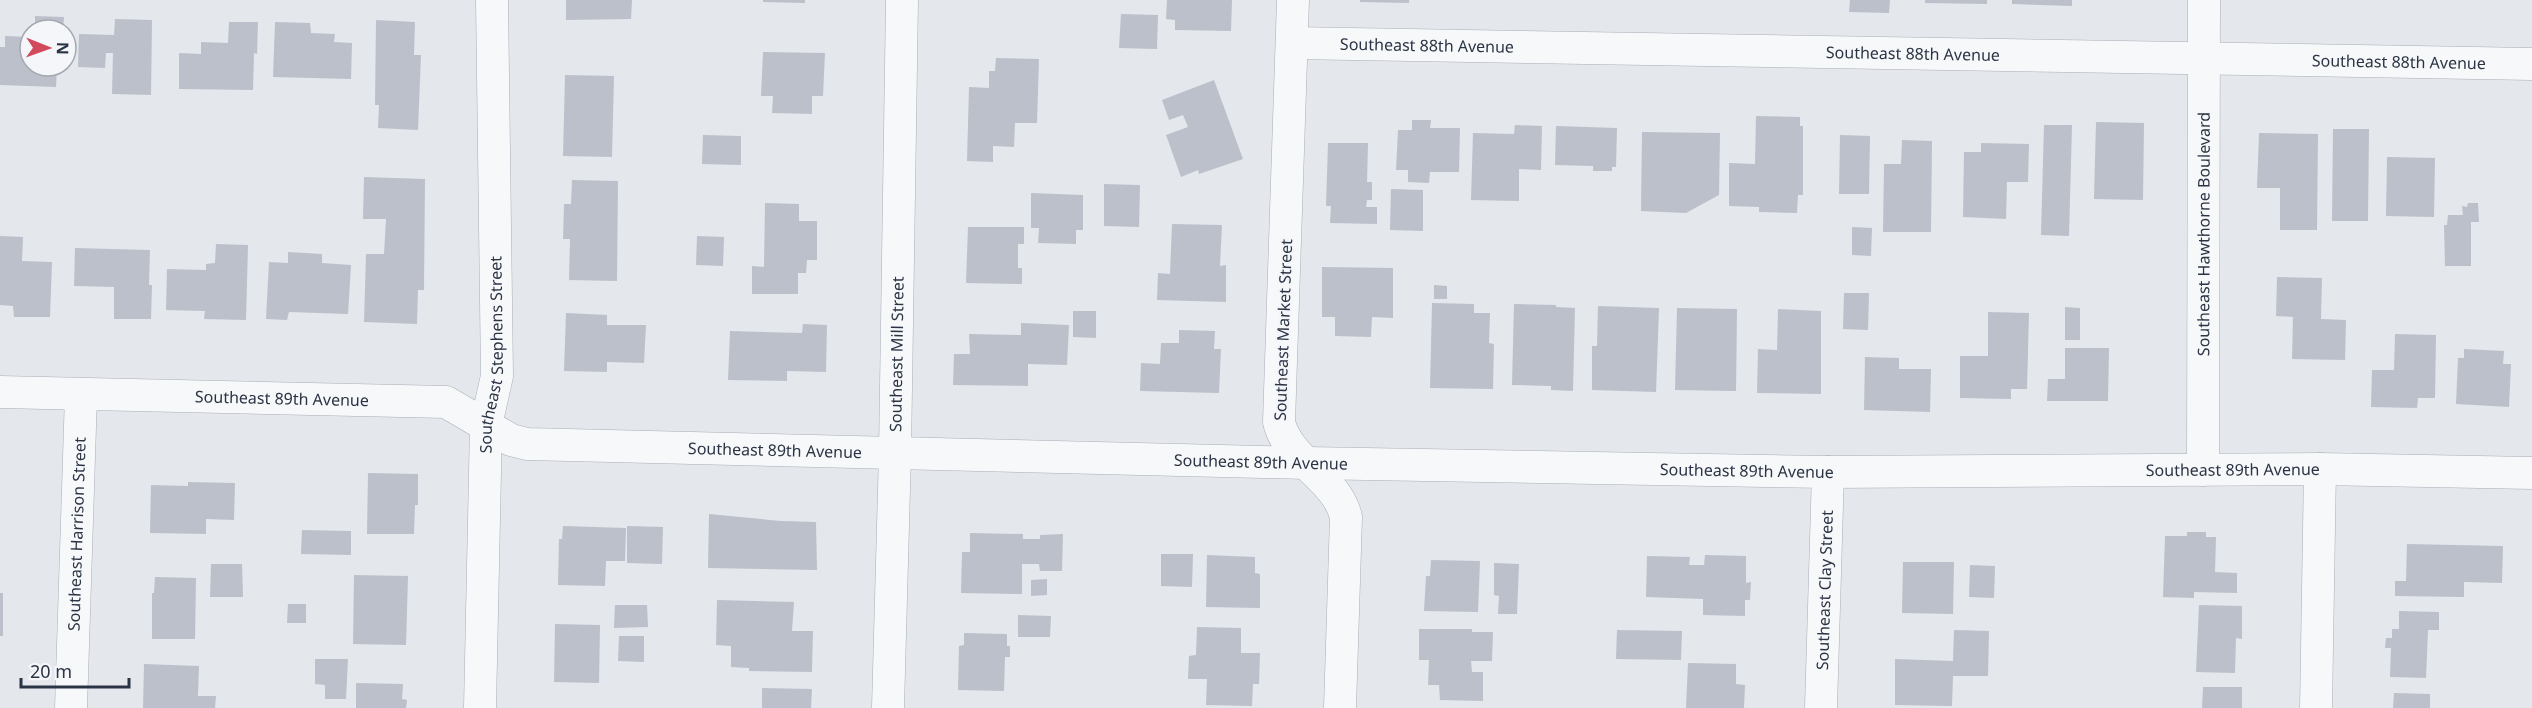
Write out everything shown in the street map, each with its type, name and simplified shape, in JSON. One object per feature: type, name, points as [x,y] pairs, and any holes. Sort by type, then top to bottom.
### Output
[{"type":"street","name":"Southeast Stephens Street","points":[[480,708],[486,425],[497,376],[492,0]]},
{"type":"street","name":"Southeast Mill Street","points":[[888,708],[895,453],[902,0]]},
{"type":"street","name":"Southeast Market Street","points":[[1293,0],[1279,422],[1285,438],[1336,494],[1343,504],[1346,517],[1340,708]]},
{"type":"street","name":"Southeast Hawthorne Boulevard","points":[[2203,470],[2204,0]]},
{"type":"street","name":"Southeast 88th Avenue","points":[[1293,43],[2532,64]]},
{"type":"street","name":"Southeast 89th Avenue","points":[[0,392],[446,402],[511,440],[527,444],[1306,463],[1828,472],[2320,469],[2532,473]]},
{"type":"street","name":"Southeast Harrison Street","points":[[71,708],[81,395]]},
{"type":"street","points":[[2316,708],[2320,469]]},
{"type":"street","name":"Southeast Clay Street","points":[[1821,708],[1828,472]]},
{"type":"building","points":[[566,0],[632,0],[631,19],[566,20]]},
{"type":"building","points":[[763,0],[805,0],[805,3],[763,2]]},
{"type":"building","points":[[1167,0],[1232,0],[1231,31],[1175,30],[1175,20],[1166,19]]},
{"type":"building","points":[[1360,0],[1409,0],[1409,3],[1360,2]]},
{"type":"building","points":[[1850,0],[1890,0],[1889,13],[1849,12]]},
{"type":"building","points":[[1925,0],[1987,0],[1987,4],[1925,3]]},
{"type":"building","points":[[2012,0],[2072,0],[2072,6],[2012,4]]},
{"type":"building","points":[[1121,14],[1158,15],[1157,49],[1119,48]]},
{"type":"building","points":[[35,16],[64,17],[64,18],[35,18]]},
{"type":"building","points":[[115,19],[152,20],[151,95],[112,94],[113,53],[106,53],[105,68],[78,67],[79,34],[114,35]]},
{"type":"building","points":[[376,20],[415,22],[414,55],[421,55],[418,130],[378,128],[379,105],[375,105]]},
{"type":"building","points":[[229,22],[258,22],[253,90],[179,89],[179,53],[201,54],[201,42],[228,43]]},
{"type":"building","points":[[275,22],[310,23],[311,33],[335,34],[334,42],[352,43],[351,79],[273,77]]},
{"type":"building","points":[[5,36],[18,37],[18,78],[56,78],[56,87],[0,85],[0,47],[5,47]]},
{"type":"building","points":[[763,52],[825,53],[823,96],[812,96],[812,114],[772,113],[773,96],[761,96]]},
{"type":"building","points":[[996,58],[1039,59],[1037,123],[1015,123],[1014,147],[993,146],[993,162],[967,161],[969,87],[989,88],[989,71],[995,71]]},
{"type":"building","points":[[565,75],[614,76],[612,157],[563,156]]},
{"type":"building","points":[[1214,80],[1243,159],[1199,174],[1198,170],[1181,177],[1166,135],[1188,127],[1183,115],[1169,120],[1162,100]]},
{"type":"building","points":[[1756,116],[1800,117],[1800,126],[1803,126],[1803,195],[1798,195],[1797,213],[1759,212],[1759,207],[1729,206],[1729,163],[1755,164]]},
{"type":"building","points":[[1412,120],[1431,120],[1430,128],[1460,128],[1459,172],[1430,172],[1429,183],[1408,182],[1408,170],[1396,170],[1398,130],[1412,130]]},
{"type":"building","points":[[2096,122],[2144,123],[2143,200],[2094,199]]},
{"type":"building","points":[[1515,125],[1542,126],[1541,170],[1519,169],[1519,201],[1471,200],[1473,133],[1514,134]]},
{"type":"building","points":[[2044,125],[2072,125],[2069,236],[2041,235]]},
{"type":"building","points":[[1556,126],[1617,128],[1616,167],[1612,167],[1612,171],[1593,171],[1593,166],[1555,165]]},
{"type":"building","points":[[2333,129],[2369,129],[2368,221],[2332,221]]},
{"type":"building","points":[[1642,132],[1720,133],[1719,195],[1686,213],[1641,211]]},
{"type":"building","points":[[2259,133],[2318,134],[2317,230],[2280,230],[2280,188],[2257,188]]},
{"type":"building","points":[[703,135],[741,136],[741,165],[702,164]]},
{"type":"building","points":[[1840,135],[1870,136],[1869,194],[1839,194]]},
{"type":"building","points":[[1902,140],[1932,141],[1931,232],[1883,232],[1884,164],[1901,164]]},
{"type":"building","points":[[1328,143],[1368,143],[1367,182],[1372,182],[1372,200],[1367,200],[1366,207],[1377,207],[1377,224],[1330,223],[1331,206],[1326,206]]},
{"type":"building","points":[[1981,143],[2029,144],[2028,182],[2007,182],[2006,219],[1963,217],[1964,152],[1981,152]]},
{"type":"building","points":[[2387,157],[2435,158],[2434,217],[2386,216]]},
{"type":"building","points":[[364,177],[425,179],[424,290],[418,290],[417,324],[364,322],[366,254],[384,254],[386,219],[363,219]]},
{"type":"building","points":[[572,180],[618,181],[617,281],[569,280],[570,239],[563,239],[564,204],[571,204]]},
{"type":"building","points":[[1104,184],[1140,185],[1139,227],[1104,226]]},
{"type":"building","points":[[1391,189],[1423,190],[1423,231],[1390,230]]},
{"type":"building","points":[[1031,193],[1083,195],[1083,230],[1076,230],[1076,244],[1038,243],[1039,228],[1031,228]]},
{"type":"building","points":[[765,203],[799,204],[799,221],[817,221],[817,260],[807,260],[806,273],[798,273],[798,294],[752,294],[752,266],[764,267]]},
{"type":"building","points":[[2468,203],[2478,203],[2479,222],[2471,222],[2471,266],[2445,266],[2444,225],[2447,225],[2448,215],[2463,215],[2462,206],[2467,207]]},
{"type":"building","points":[[1172,224],[1222,225],[1220,266],[1226,265],[1226,302],[1157,300],[1158,273],[1170,274]]},
{"type":"building","points":[[968,227],[1024,227],[1024,244],[1018,244],[1018,268],[1022,268],[1022,284],[966,283]]},
{"type":"building","points":[[1852,227],[1872,228],[1871,256],[1852,255]]},
{"type":"building","points":[[0,236],[23,237],[22,261],[52,262],[50,317],[14,317],[13,306],[0,305]]},
{"type":"building","points":[[697,236],[724,237],[723,266],[696,265]]},
{"type":"building","points":[[216,244],[248,245],[246,320],[204,319],[205,311],[166,310],[167,269],[206,270],[206,264],[215,263]]},
{"type":"building","points":[[75,248],[150,250],[151,319],[114,319],[114,287],[74,286]]},
{"type":"building","points":[[288,252],[322,254],[322,263],[351,265],[348,314],[289,312],[287,320],[266,319],[269,262],[288,263]]},
{"type":"building","points":[[1322,267],[1393,268],[1393,318],[1372,317],[1371,337],[1335,336],[1335,317],[1322,317]]},
{"type":"building","points":[[2277,277],[2322,278],[2321,319],[2346,320],[2345,360],[2292,359],[2293,317],[2276,316]]},
{"type":"building","points":[[1434,285],[1447,286],[1447,299],[1434,299]]},
{"type":"building","points":[[1844,293],[1869,293],[1868,330],[1843,329]]},
{"type":"building","points":[[1432,303],[1474,304],[1474,313],[1490,313],[1489,343],[1494,344],[1493,389],[1430,388]]},
{"type":"building","points":[[1514,304],[1575,308],[1573,391],[1551,390],[1551,386],[1512,385]]},
{"type":"building","points":[[1598,306],[1659,308],[1656,392],[1592,390],[1592,346],[1597,346]]},
{"type":"building","points":[[2065,307],[2080,308],[2080,340],[2065,340]]},
{"type":"building","points":[[1677,308],[1737,309],[1736,391],[1675,390]]},
{"type":"building","points":[[1778,309],[1821,311],[1821,394],[1757,393],[1758,349],[1777,350]]},
{"type":"building","points":[[1073,311],[1096,311],[1096,338],[1073,337]]},
{"type":"building","points":[[1988,312],[2029,313],[2027,389],[2011,389],[2011,399],[1960,398],[1960,356],[1988,356]]},
{"type":"building","points":[[566,313],[607,315],[607,325],[646,325],[644,363],[607,362],[607,372],[564,371]]},
{"type":"building","points":[[1021,323],[1069,325],[1067,365],[1028,364],[1028,386],[953,385],[954,354],[970,354],[969,334],[1021,335]]},
{"type":"building","points":[[803,324],[827,325],[826,372],[787,371],[787,381],[728,380],[730,331],[802,333]]},
{"type":"building","points":[[1179,330],[1215,331],[1214,349],[1221,349],[1219,393],[1140,391],[1141,363],[1160,364],[1161,343],[1179,343]]},
{"type":"building","points":[[2395,334],[2436,335],[2435,398],[2418,398],[2417,408],[2371,407],[2372,370],[2394,370]]},
{"type":"building","points":[[2065,348],[2109,348],[2108,401],[2047,401],[2048,379],[2065,379]]},
{"type":"building","points":[[2464,349],[2504,351],[2503,364],[2511,364],[2509,407],[2456,404],[2458,358],[2464,358]]},
{"type":"building","points":[[1865,357],[1899,358],[1899,369],[1931,369],[1930,412],[1864,410]]},
{"type":"building","points":[[368,473],[418,474],[418,505],[415,505],[414,534],[367,534]]},
{"type":"building","points":[[188,482],[235,483],[234,520],[206,519],[206,534],[150,533],[151,485],[188,486]]},
{"type":"building","points":[[709,514],[816,522],[817,570],[708,568]]},
{"type":"building","points":[[563,526],[626,528],[625,561],[606,561],[605,586],[558,585],[559,539],[562,539]]},
{"type":"building","points":[[627,526],[663,527],[662,564],[627,563]]},
{"type":"building","points":[[302,530],[351,531],[351,555],[301,554]]},
{"type":"building","points":[[2187,532],[2206,532],[2206,537],[2216,537],[2215,572],[2237,573],[2237,593],[2194,592],[2194,598],[2163,597],[2165,536],[2187,536]]},
{"type":"building","points":[[970,533],[1023,534],[1023,539],[1040,539],[1040,535],[1063,534],[1062,571],[1040,571],[1039,564],[1022,564],[1022,594],[961,593],[962,552],[970,552]]},
{"type":"building","points":[[2407,544],[2503,546],[2502,583],[2464,582],[2464,597],[2395,596],[2395,581],[2406,581]]},
{"type":"building","points":[[1161,554],[1193,554],[1192,587],[1161,586]]},
{"type":"building","points":[[1207,555],[1255,557],[1255,573],[1260,574],[1260,608],[1206,607]]},
{"type":"building","points":[[1705,555],[1746,556],[1746,583],[1751,582],[1750,600],[1745,600],[1745,616],[1703,615],[1703,599],[1646,597],[1647,556],[1690,557],[1689,565],[1704,565]]},
{"type":"building","points":[[1431,560],[1480,561],[1478,612],[1424,611],[1426,576],[1430,576]]},
{"type":"building","points":[[1903,562],[1954,562],[1953,614],[1902,613]]},
{"type":"building","points":[[1494,563],[1519,564],[1517,614],[1498,614],[1499,596],[1494,595]]},
{"type":"building","points":[[211,564],[242,564],[243,597],[210,597]]},
{"type":"building","points":[[1970,565],[1995,566],[1994,598],[1969,597]]},
{"type":"building","points":[[354,575],[408,576],[406,645],[353,644]]},
{"type":"building","points":[[155,577],[196,578],[195,639],[152,639],[152,593],[154,593]]},
{"type":"building","points":[[1047,579],[1047,595],[1031,596],[1031,580]]},
{"type":"building","points":[[0,593],[3,593],[3,636],[0,636]]},
{"type":"building","points":[[717,600],[794,602],[792,631],[813,631],[812,672],[749,671],[749,668],[731,667],[731,646],[716,645]]},
{"type":"building","points":[[288,604],[306,604],[306,623],[287,623]]},
{"type":"building","points":[[615,605],[647,605],[648,627],[614,628]]},
{"type":"building","points":[[2199,605],[2242,606],[2242,639],[2236,638],[2235,673],[2196,672]]},
{"type":"building","points":[[2399,611],[2439,612],[2439,630],[2428,630],[2426,678],[2390,677],[2391,648],[2385,648],[2386,638],[2392,638],[2392,629],[2399,629]]},
{"type":"building","points":[[1018,615],[1051,616],[1050,637],[1018,637]]},
{"type":"building","points":[[555,624],[600,625],[599,683],[554,682]]},
{"type":"building","points":[[1197,627],[1241,628],[1241,653],[1260,653],[1259,684],[1253,684],[1252,706],[1206,705],[1207,679],[1188,679],[1189,656],[1196,655]]},
{"type":"building","points":[[1419,629],[1472,629],[1472,632],[1493,632],[1492,661],[1471,661],[1472,672],[1483,672],[1483,701],[1440,700],[1439,685],[1428,685],[1429,660],[1419,660]]},
{"type":"building","points":[[1617,630],[1682,631],[1681,660],[1616,659]]},
{"type":"building","points":[[1954,630],[1989,631],[1988,676],[1953,676],[1952,706],[1895,705],[1895,659],[1953,661]]},
{"type":"building","points":[[964,633],[1007,634],[1010,657],[1005,657],[1004,691],[958,690],[959,646],[964,645]]},
{"type":"building","points":[[619,636],[644,636],[644,662],[618,661]]},
{"type":"building","points":[[315,659],[348,659],[346,699],[325,699],[325,685],[315,684]]},
{"type":"building","points":[[1688,663],[1736,664],[1736,684],[1745,685],[1744,708],[1686,708]]},
{"type":"building","points":[[144,664],[199,666],[198,696],[216,696],[215,708],[143,708]]},
{"type":"building","points":[[356,683],[403,684],[402,699],[407,700],[406,708],[356,708]]},
{"type":"building","points":[[2203,687],[2242,687],[2242,708],[2202,708]]},
{"type":"building","points":[[762,688],[812,689],[811,708],[762,708]]},
{"type":"building","points":[[2394,693],[2430,694],[2430,708],[2393,708]]}]
